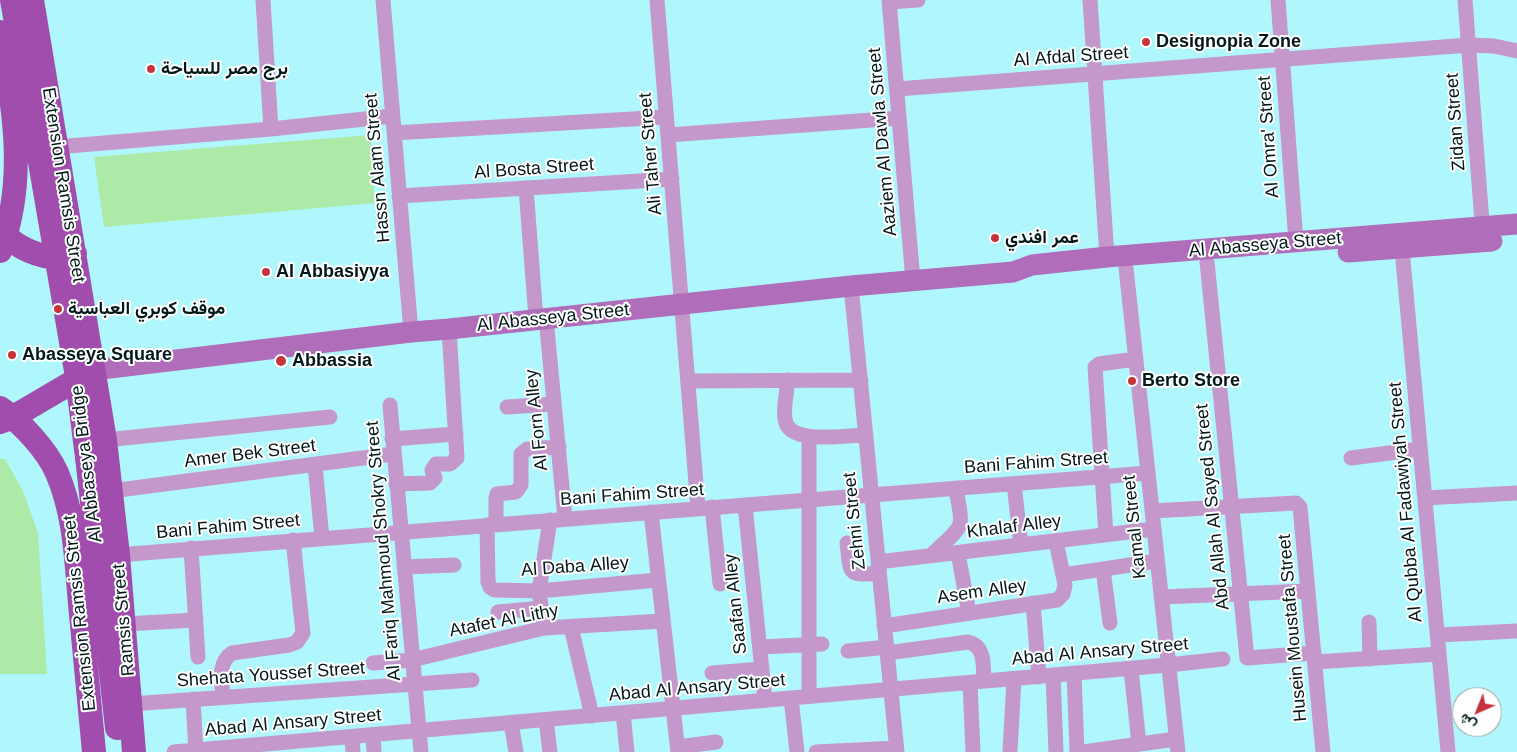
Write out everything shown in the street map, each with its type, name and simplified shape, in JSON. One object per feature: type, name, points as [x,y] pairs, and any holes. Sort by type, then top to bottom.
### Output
[{"type":"main road","name":"Al Abbaseya Bridge","points":[[12,0],[76,371],[119,752]]},
{"type":"main road","name":"Extension Ramsis Street","points":[[32,0],[93,370]]},
{"type":"main road","points":[[0,32],[10,87],[16,159],[9,224],[0,250]]},
{"type":"main road","name":"Al Abasseya Street","points":[[93,370],[411,332],[851,286],[1013,272],[1033,274],[1402,249],[1482,234],[1517,224]]},
{"type":"main road","points":[[0,229],[17,244],[34,252],[52,257],[75,254]]},
{"type":"main road","name":"Al Abasseya Street","points":[[1013,272],[1032,265],[1107,257],[1296,242],[1482,234],[1517,238]]},
{"type":"main road","points":[[4,416],[93,370]]},
{"type":"main road","name":"Ramsis Street","points":[[93,370],[105,440],[118,555],[134,752]]},
{"type":"main road","name":"Extension Ramsis Street","points":[[4,416],[37,443],[56,471],[69,505],[75,540],[94,752]]},
{"type":"street","points":[[263,0],[271,129]]},
{"type":"street","name":"Hassn Alam Street","points":[[383,0],[411,332]]},
{"type":"street","name":"Ali Taher Street","points":[[657,0],[688,381],[705,508],[720,584]]},
{"type":"street","points":[[889,1],[918,0]]},
{"type":"street","points":[[1090,0],[1107,257]]},
{"type":"street","name":"Al Omra' Street","points":[[1278,0],[1296,242]]},
{"type":"street","name":"Zidan Street","points":[[1466,0],[1482,234]]},
{"type":"street","name":"Aaziem Al Dawla Street","points":[[889,1],[914,281]]},
{"type":"street","name":"Al Afdal Street","points":[[897,89],[1469,45],[1494,46],[1517,51]]},
{"type":"street","points":[[56,147],[271,129],[393,116]]},
{"type":"street","points":[[394,133],[666,117]]},
{"type":"street","points":[[668,135],[899,118]]},
{"type":"street","name":"Al Bosta Street","points":[[399,196],[672,179]]},
{"type":"street","name":"Al Forn Alley","points":[[526,188],[541,319],[554,404],[565,519]]},
{"type":"street","name":"Al Qubba Al Fadawiyah Street","points":[[1402,249],[1448,752]]},
{"type":"street","name":"Abd Allah Al Sayed Street","points":[[1207,262],[1247,658],[1314,657]]},
{"type":"street","name":"Kamal Street","points":[[1126,268],[1177,746]]},
{"type":"street","name":"Zehni Street","points":[[851,286],[897,750]]},
{"type":"street","points":[[396,484],[430,484],[435,478],[432,470],[436,464],[450,464],[457,458],[449,329]]},
{"type":"street","points":[[1106,535],[1095,367],[1098,364],[1136,359]]},
{"type":"street","points":[[788,380],[785,420],[790,430],[799,435],[809,437],[866,435]]},
{"type":"street","points":[[688,381],[860,380]]},
{"type":"street","points":[[507,408],[554,404]]},
{"type":"street","name":"Al Fariq Mahmoud Shokry Street","points":[[390,406],[421,752]]},
{"type":"street","points":[[105,440],[330,417]]},
{"type":"street","points":[[392,439],[456,434]]},
{"type":"street","points":[[809,437],[808,500],[816,644],[810,696]]},
{"type":"street","points":[[492,524],[497,494],[516,492],[521,485],[521,454],[523,451],[527,449],[559,448]]},
{"type":"street","points":[[1351,458],[1420,449]]},
{"type":"street","name":"Amer Bek Street","points":[[111,491],[393,454]]},
{"type":"street","points":[[315,465],[322,538]]},
{"type":"street","name":"Bani Fahim Street","points":[[118,555],[1148,473]]},
{"type":"street","points":[[1014,484],[1021,545]]},
{"type":"street","points":[[930,556],[960,526],[956,488]]},
{"type":"street","points":[[1425,498],[1517,493]]},
{"type":"street","name":"Husein Moustafa Street","points":[[1232,507],[1296,503],[1300,507],[1323,752]]},
{"type":"street","name":"Saafan Alley","points":[[744,504],[765,700]]},
{"type":"street","points":[[1152,512],[1232,507]]},
{"type":"street","points":[[650,512],[678,750],[716,742]]},
{"type":"street","points":[[544,628],[539,591],[550,520]]},
{"type":"street","name":"Al Daba Alley","points":[[492,524],[488,582],[494,590],[539,591],[658,580]]},
{"type":"street","name":"Khalaf Alley","points":[[847,543],[851,570],[858,575],[930,556],[1154,529]]},
{"type":"street","points":[[223,697],[222,665],[225,658],[232,653],[298,642],[302,633],[293,540]]},
{"type":"street","name":"Asem Alley","points":[[884,626],[1057,600],[1062,594],[1065,585],[1056,541]]},
{"type":"street","points":[[191,548],[198,657]]},
{"type":"street","points":[[958,553],[969,613]]},
{"type":"street","points":[[1063,575],[1157,561]]},
{"type":"street","points":[[404,567],[454,565]]},
{"type":"street","points":[[1102,569],[1110,623]]},
{"type":"street","points":[[1161,597],[1308,591]]},
{"type":"street","points":[[1033,603],[1046,676],[1056,752]]},
{"type":"street","points":[[498,612],[541,608]]},
{"type":"street","points":[[125,624],[196,620]]},
{"type":"street","name":"Atafet Al Lithy","points":[[373,663],[412,660],[544,628],[663,621]]},
{"type":"street","points":[[1369,622],[1370,659]]},
{"type":"street","points":[[571,627],[592,716]]},
{"type":"street","points":[[1438,635],[1517,631]]},
{"type":"street","points":[[848,651],[887,650],[968,642],[974,644],[981,651],[977,682],[974,752]]},
{"type":"street","points":[[760,647],[816,644]]},
{"type":"street","points":[[1314,657],[1370,659],[1439,654]]},
{"type":"street","name":"Abad Al Ansary Street","points":[[174,752],[1131,669],[1223,659]]},
{"type":"street","points":[[712,673],[762,669]]},
{"type":"street","points":[[1131,669],[1139,744]]},
{"type":"street","points":[[1074,674],[1077,752]]},
{"type":"street","points":[[1010,752],[1014,679]]},
{"type":"street","name":"Shehata Youssef Street","points":[[130,704],[472,680]]},
{"type":"street","points":[[791,698],[796,752]]},
{"type":"street","points":[[193,699],[196,751]]},
{"type":"street","points":[[623,713],[627,752]]},
{"type":"street","points":[[546,720],[550,752]]},
{"type":"street","points":[[510,723],[516,752]]},
{"type":"street","points":[[373,734],[374,752]]},
{"type":"street","points":[[352,736],[353,752]]},
{"type":"street","points":[[1083,752],[1139,744],[1177,746]]},
{"type":"street","points":[[816,752],[897,750]]},
{"type":"green space","points":[[370,135],[375,203],[104,227],[94,157]]},
{"type":"green space","points":[[0,459],[5,459],[23,491],[38,533],[47,674],[0,674]]},
{"type":"place","name":"Designopia Zone","points":[[1146,42]]},
{"type":"place","name":"برج مصر للسياحة","points":[[151,69]]},
{"type":"place","name":"عمر افندي","points":[[995,238]]},
{"type":"place","name":"Al Abbasiyya","points":[[266,272]]},
{"type":"place","name":"موقف كوبري العباسية","points":[[58,309]]},
{"type":"place","name":"Abasseya Square","points":[[12,355]]},
{"type":"place","name":"Abbassia","points":[[281,361]]},
{"type":"place","name":"Berto Store","points":[[1132,381]]}]
